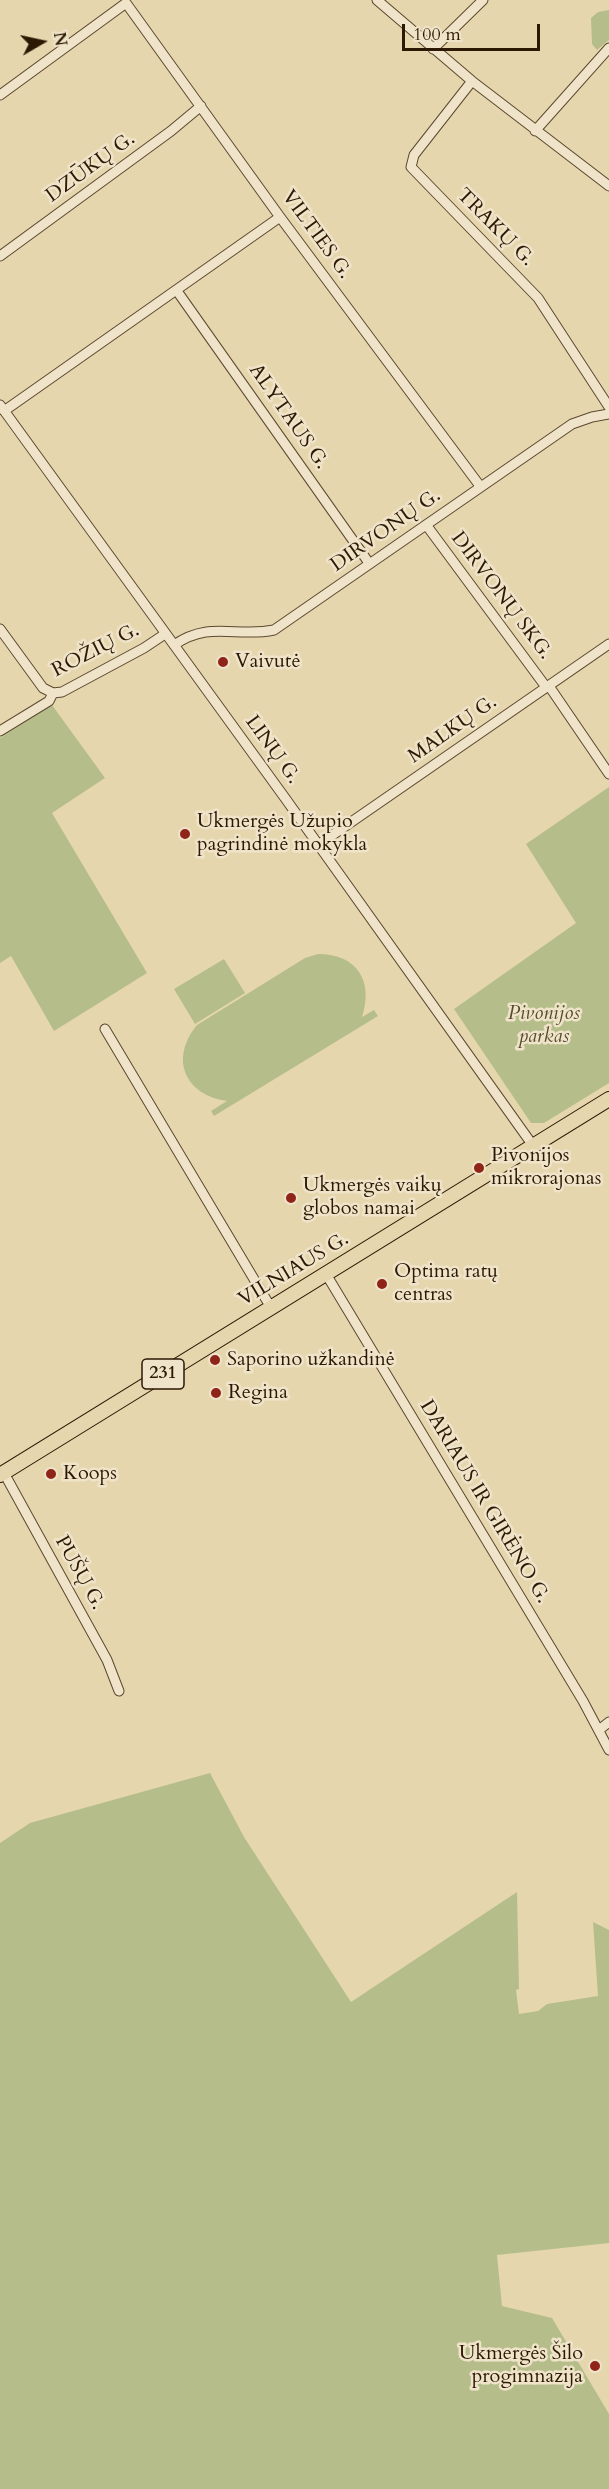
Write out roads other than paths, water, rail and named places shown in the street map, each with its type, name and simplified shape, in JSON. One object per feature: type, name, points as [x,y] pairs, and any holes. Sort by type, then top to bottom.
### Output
[{"type":"main road","name":"VILNIAUS G.","points":[[2,1474],[270,1306],[534,1147],[609,1099]]},
{"type":"street","points":[[377,0],[472,81],[609,186]]},
{"type":"street","points":[[433,49],[483,0]]},
{"type":"street","name":"VILTIES G.","points":[[0,95],[126,3],[280,217],[480,486]]},
{"type":"street","points":[[536,131],[609,48]]},
{"type":"street","name":"TRAKŲ G.","points":[[472,81],[414,155],[411,167],[538,298],[609,407]]},
{"type":"street","name":"DZŪKŲ G.","points":[[0,256],[171,131],[201,106]]},
{"type":"street","points":[[2,408],[177,291],[280,217]]},
{"type":"street","name":"ALYTAUS G.","points":[[177,291],[369,563]]},
{"type":"street","name":"LINŲ G.","points":[[2,408],[534,1147]]},
{"type":"street","name":"DIRVONŲ G.","points":[[174,645],[182,640],[214,630],[261,632],[274,630],[572,424],[609,414]]},
{"type":"street","name":"DIRVONŲ SKG.","points":[[427,526],[547,686],[609,774]]},
{"type":"street","name":"ROŽIŲ G.","points":[[0,629],[43,688],[53,693],[62,692],[144,648],[165,634]]},
{"type":"street","name":"MALKŲ G.","points":[[318,845],[609,644]]},
{"type":"street","points":[[0,731],[49,701],[53,693]]},
{"type":"street","points":[[105,1029],[270,1306]]},
{"type":"street","name":"DARIAUS IR GIRĖNO G.","points":[[326,1274],[609,1750]]},
{"type":"street","name":"PUŠŲ G.","points":[[2,1474],[107,1660],[119,1691]]},
{"type":"street","points":[[599,1730],[609,1722]]},
{"type":"place","name":"Vaivutė","points":[[223,662]]},
{"type":"place","name":"Ukmergės Užupio pagrindinė mokykla","points":[[185,834]]},
{"type":"place","name":"Pivonijos mikrorajonas","points":[[479,1168]]},
{"type":"place","name":"Ukmergės vaikų globos namai","points":[[291,1198]]},
{"type":"place","name":"Optima ratų centras","points":[[382,1284]]},
{"type":"place","name":"Saporino užkandinė","points":[[215,1360]]},
{"type":"place","name":"Regina","points":[[216,1393]]},
{"type":"place","name":"Koops","points":[[51,1474]]},
{"type":"place","name":"Ukmergės Šilo progimnazija","points":[[595,2366]]},
{"type":"park label","name":"Pivonijos parkas","points":[[544,1026]]}]
